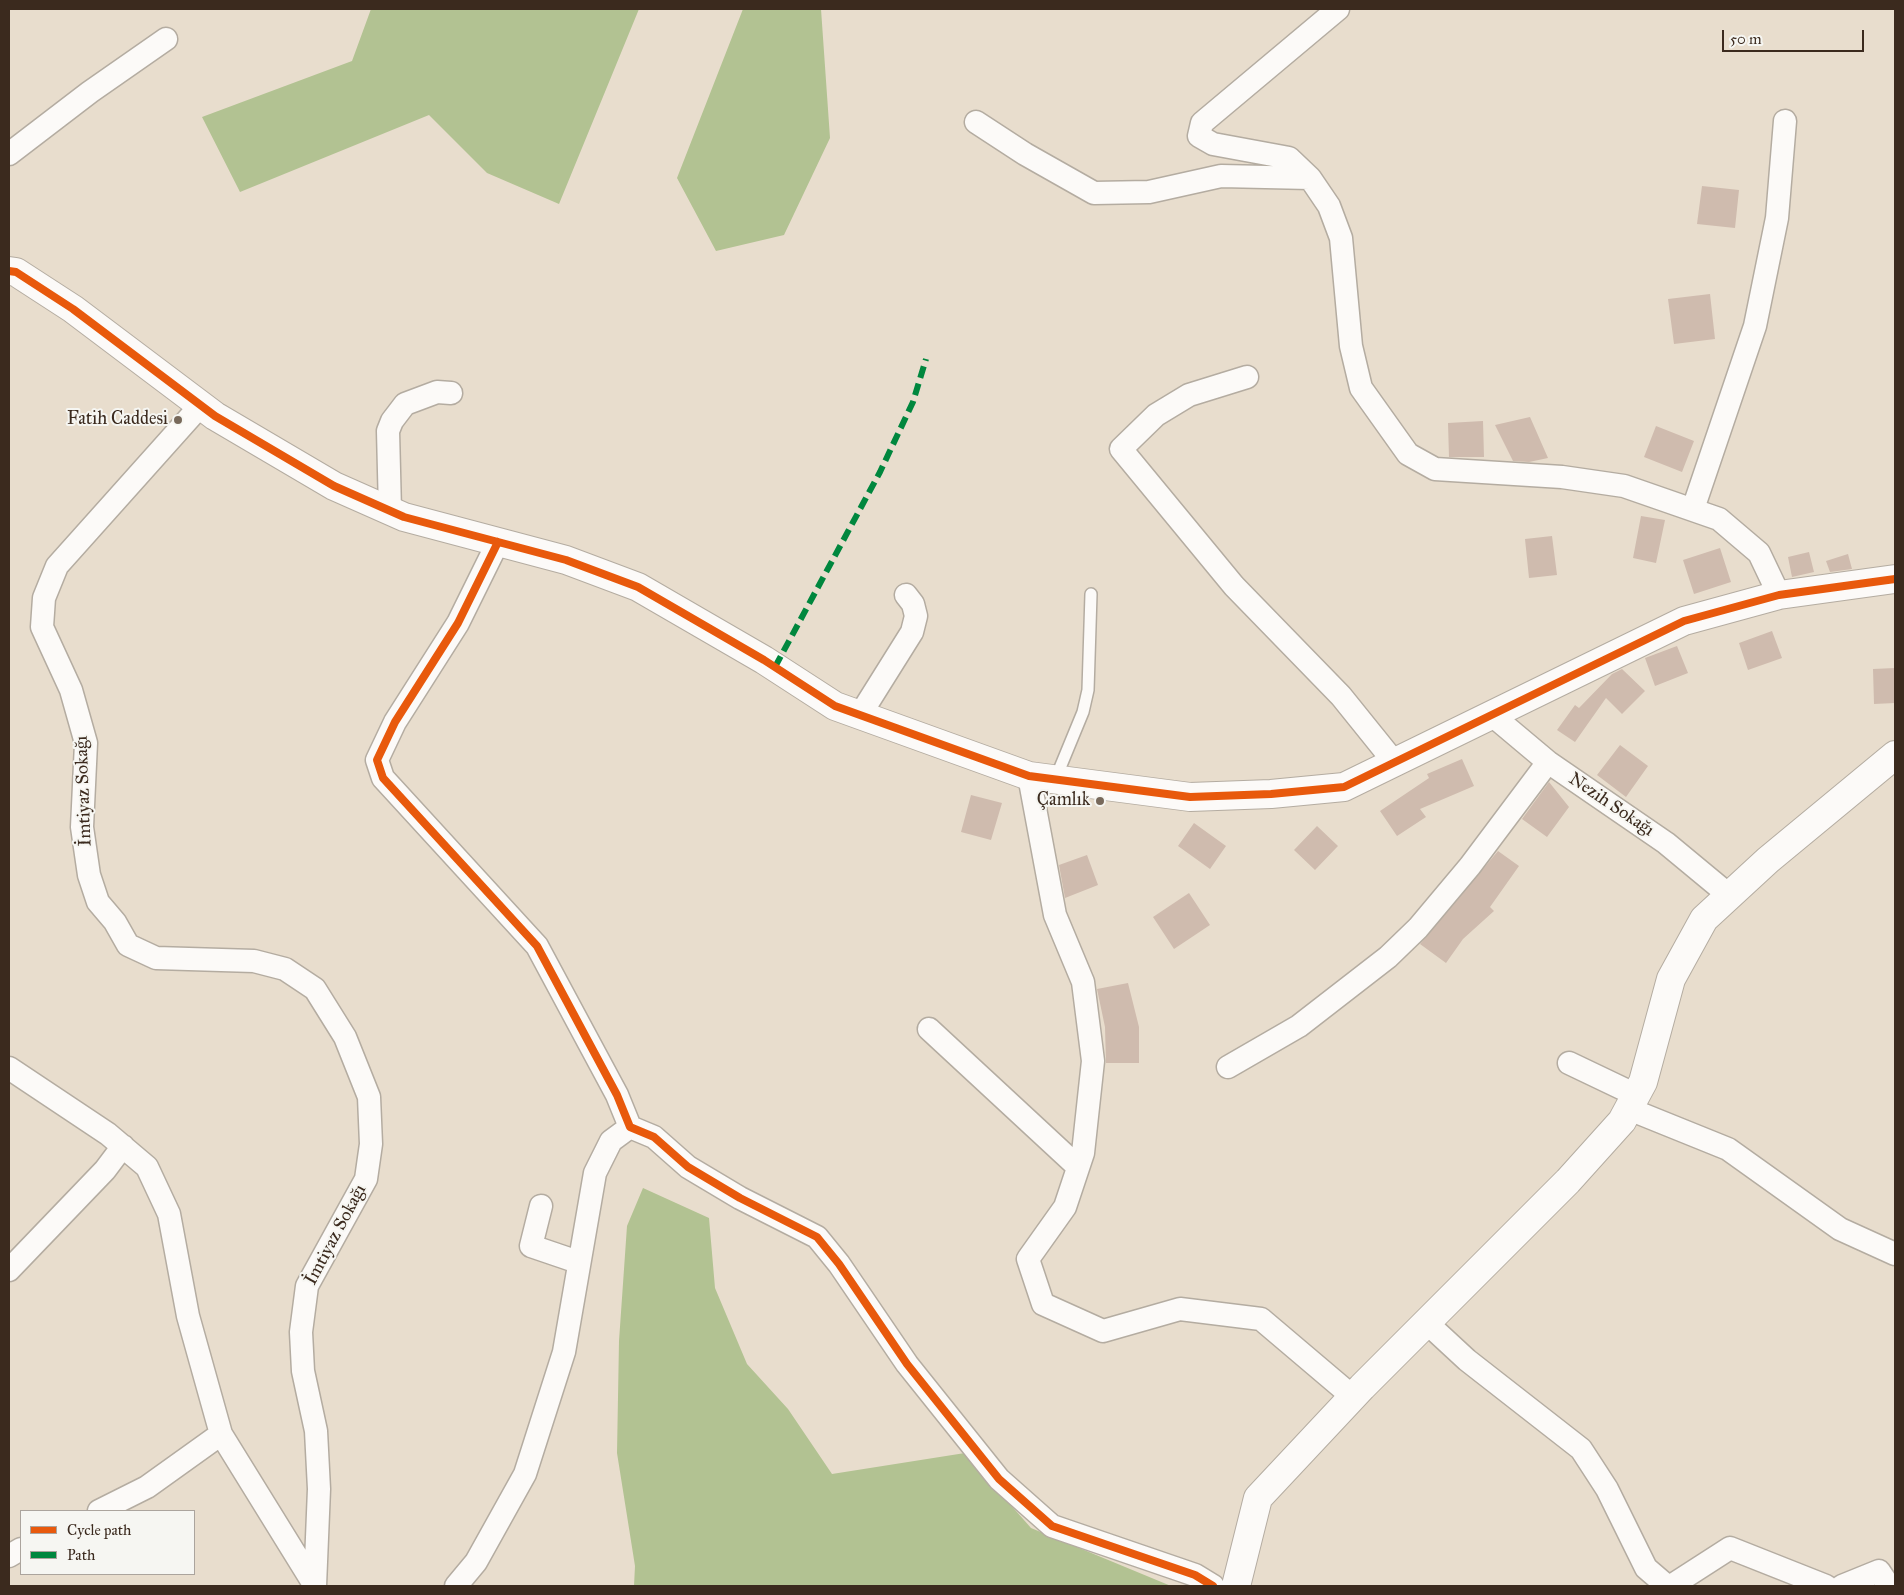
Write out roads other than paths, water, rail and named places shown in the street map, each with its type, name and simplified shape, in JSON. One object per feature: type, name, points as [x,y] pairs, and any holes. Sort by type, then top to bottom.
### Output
[{"type":"street","points":[[1338,9],[1202,123],[1199,136],[1213,144],[1289,158],[1310,178],[1329,206],[1341,238],[1351,346],[1361,388],[1408,454],[1435,469],[1562,477],[1624,486],[1693,509],[1719,519],[1759,553],[1779,595]]},
{"type":"street","points":[[9,154],[90,92],[166,39]]},
{"type":"street","points":[[1693,509],[1755,326],[1777,218],[1785,121]]},
{"type":"street","points":[[976,122],[1025,154],[1094,193],[1149,192],[1221,176],[1310,178]]},
{"type":"street","points":[[9,271],[16,272],[73,309],[214,416],[334,486],[404,517],[566,560],[638,587],[764,660],[835,706],[1042,778],[1190,797],[1271,794],[1344,787],[1684,621],[1779,595],[1895,579]]},
{"type":"street","points":[[1247,377],[1189,394],[1156,416],[1120,449],[1234,586],[1341,696],[1395,763]]},
{"type":"street","points":[[390,511],[388,431],[392,420],[405,404],[437,392],[451,392]]},
{"type":"street","name":"İmtiyaz Sokağı","points":[[201,405],[57,566],[44,598],[42,627],[71,690],[86,743],[82,827],[89,875],[98,902],[115,922],[128,945],[156,958],[254,961],[285,969],[315,989],[345,1037],[369,1097],[371,1144],[366,1179],[307,1286],[301,1332],[303,1371],[316,1431],[318,1489],[315,1586]]},
{"type":"street","points":[[498,542],[458,623],[395,722],[376,760],[382,778],[537,946],[617,1095],[630,1127],[654,1137],[688,1167],[740,1198],[817,1237],[839,1264],[907,1364],[999,1479],[1052,1526],[1195,1575],[1213,1586]]},
{"type":"street","points":[[860,715],[912,632],[916,616],[914,604],[906,595]]},
{"type":"street","name":"Nezih Sokağı","points":[[1492,715],[1548,762],[1666,843],[1730,896]]},
{"type":"street","points":[[1236,1586],[1258,1498],[1426,1323],[1568,1181],[1622,1121],[1644,1082],[1671,978],[1704,919],[1768,860],[1895,755]]},
{"type":"street","points":[[1228,1067],[1300,1026],[1388,957],[1418,928],[1470,866],[1548,762]]},
{"type":"street","points":[[1042,778],[1055,915],[1083,982],[1093,1061],[1083,1153],[1065,1206],[1028,1259],[1043,1304],[1103,1331],[1180,1309],[1261,1319],[1353,1398]]},
{"type":"street","points":[[929,1029],[1078,1167]]},
{"type":"street","points":[[1569,1063],[1632,1102],[1728,1150],[1840,1229],[1895,1254]]},
{"type":"street","points":[[9,1068],[108,1134],[147,1167],[169,1214],[188,1316],[221,1434],[315,1586]]},
{"type":"street","points":[[456,1586],[476,1562],[525,1474],[564,1352],[578,1262],[595,1173],[611,1141],[630,1127]]},
{"type":"street","points":[[9,1270],[105,1170],[123,1146]]},
{"type":"street","points":[[541,1206],[531,1246],[578,1262]]},
{"type":"street","points":[[1426,1323],[1467,1360],[1581,1449],[1606,1489],[1646,1568],[1669,1586],[1730,1548],[1826,1586]]},
{"type":"street","points":[[101,1510],[147,1488],[221,1434]]},
{"type":"street","points":[[9,1556],[20,1550]]},
{"type":"street","points":[[1842,1586],[1879,1571],[1888,1586]]},
{"type":"lane","points":[[1042,778],[1083,712],[1088,690],[1091,594]]},
{"type":"place","name":"Fatih Caddesi","points":[[178,420]]},
{"type":"place","name":"Çamlık","points":[[1100,801]]}]
